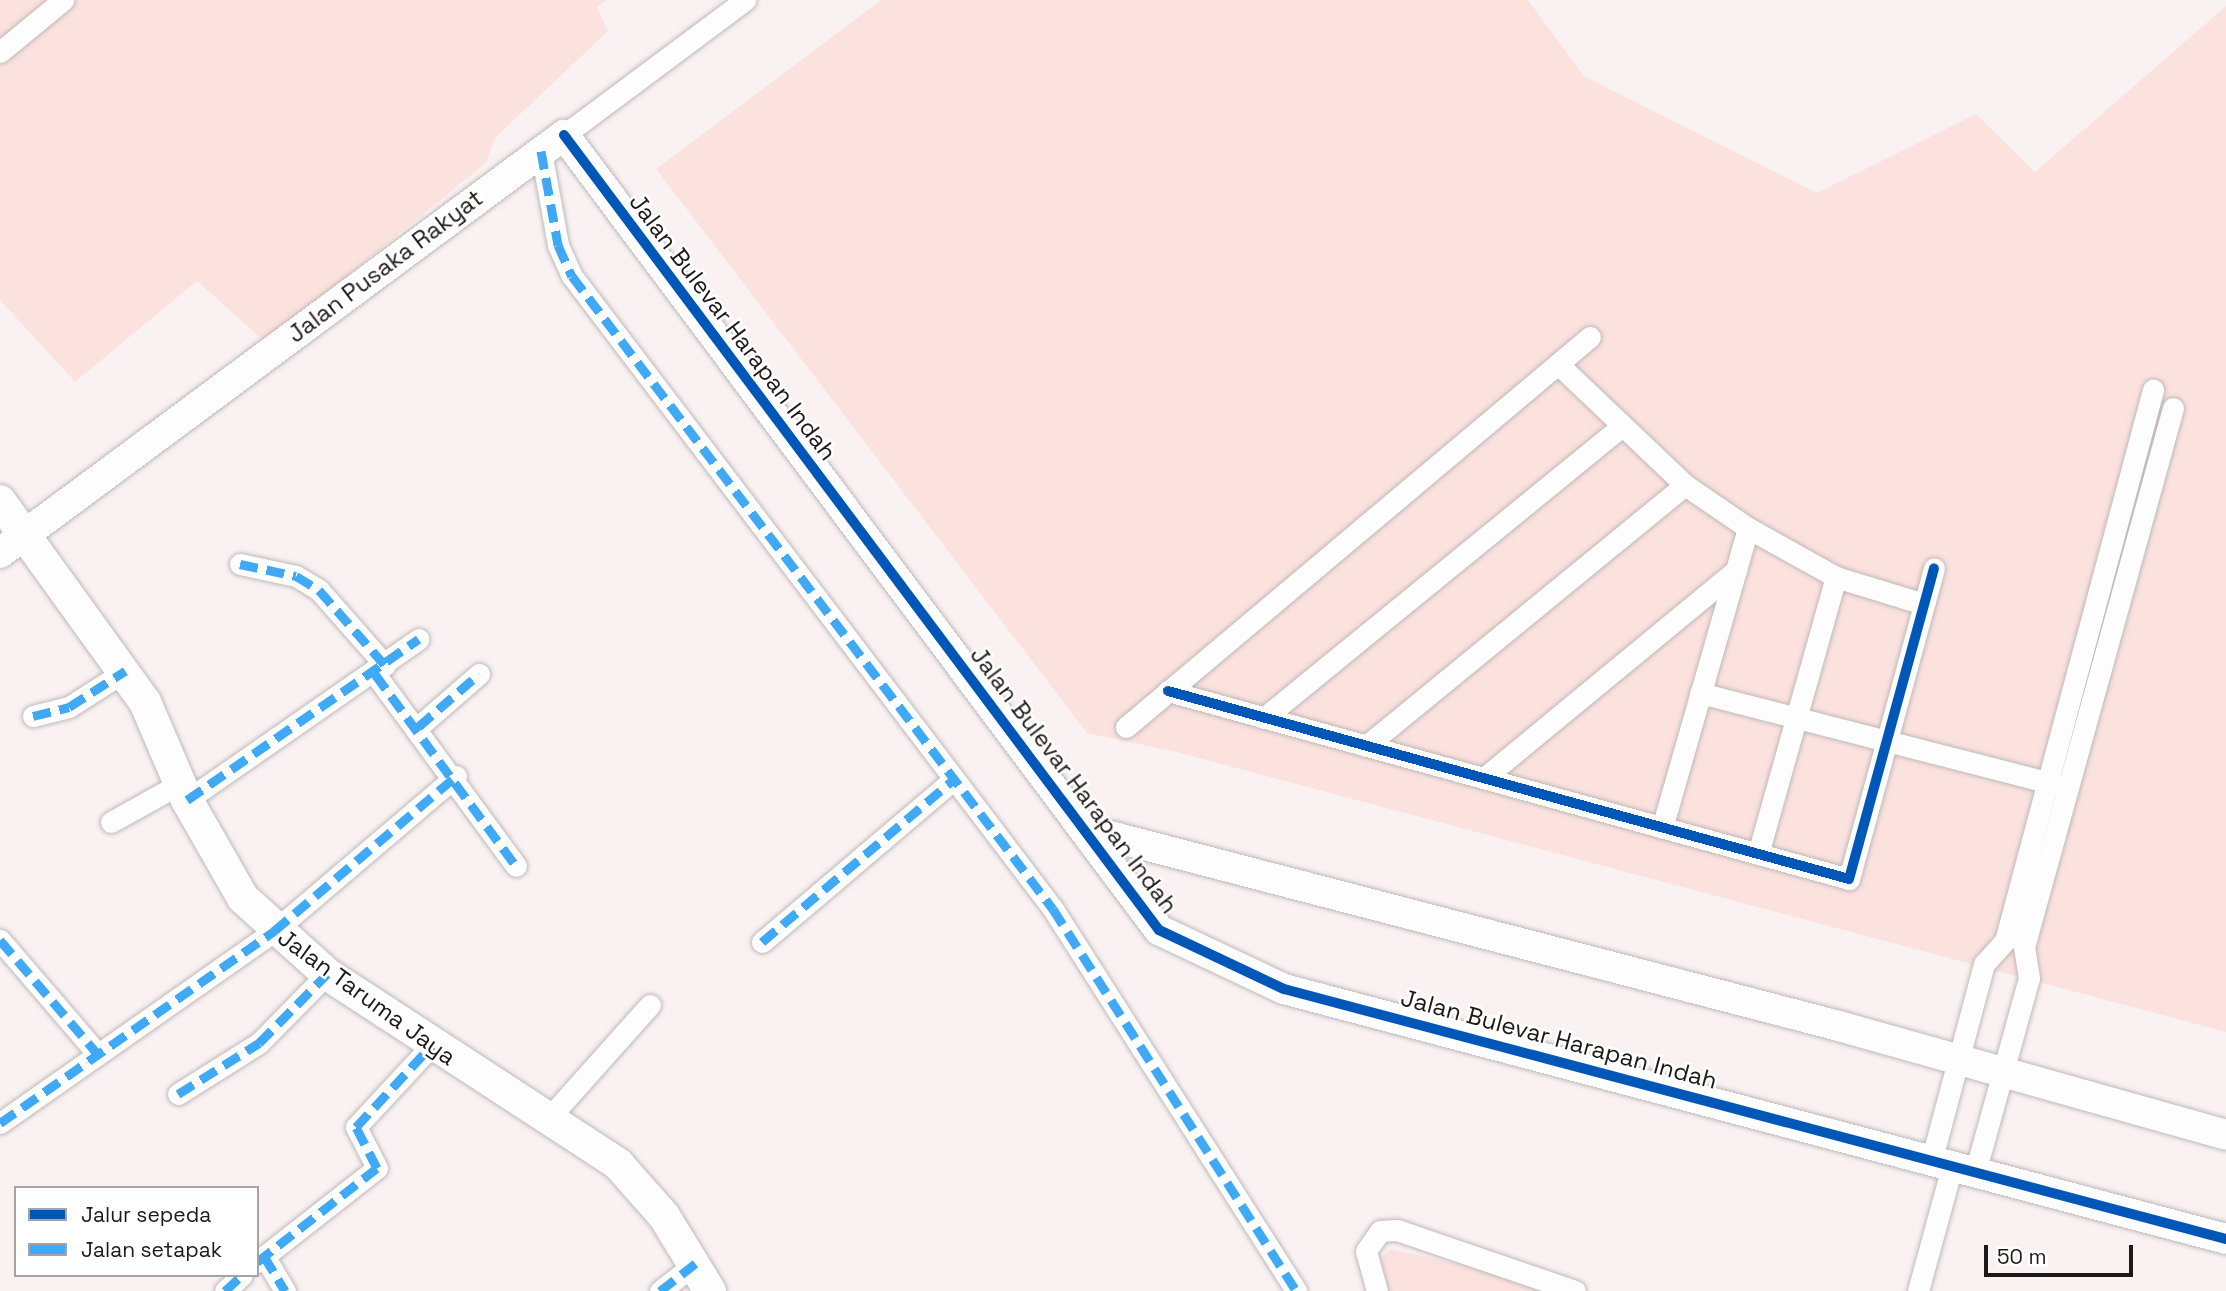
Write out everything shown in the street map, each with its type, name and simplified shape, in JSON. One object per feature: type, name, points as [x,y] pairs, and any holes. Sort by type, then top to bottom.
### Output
[{"type":"main road","name":"Jalan Taruma Jaya","points":[[0,501],[125,671],[228,877],[274,931],[327,974],[618,1164],[696,1263],[710,1291]]},
{"type":"street","points":[[0,52],[63,0]]},
{"type":"street","name":"Jalan Pusaka Rakyat","points":[[0,553],[745,0]]},
{"type":"street","points":[[552,143],[558,245],[572,276],[1053,909],[1296,1291]]},
{"type":"street","name":"Jalan Bulevar Harapan Indah","points":[[552,143],[595,179],[1087,830],[1159,930],[1284,989],[1954,1163],[2226,1239]]},
{"type":"street","points":[[1125,727],[1590,337]]},
{"type":"street","points":[[1558,364],[1619,428],[1685,485],[1748,528],[1836,577],[1924,604]]},
{"type":"street","points":[[1918,1291],[1954,1163],[2003,1072],[2029,978],[2014,944],[2057,785],[2153,390]]},
{"type":"street","points":[[2057,785],[2173,408]]},
{"type":"street","points":[[1264,718],[1619,428]]},
{"type":"street","points":[[1366,746],[1685,485]]},
{"type":"street","points":[[1662,828],[1748,528]]},
{"type":"street","points":[[240,564],[296,576],[319,590],[456,776],[516,866]]},
{"type":"street","points":[[1168,691],[1849,879],[1934,569]]},
{"type":"street","points":[[1484,778],[1736,570]]},
{"type":"street","points":[[1758,854],[1836,577]]},
{"type":"street","points":[[111,822],[184,792],[380,670],[419,639]]},
{"type":"street","points":[[33,716],[69,707],[125,671]]},
{"type":"street","points":[[418,727],[479,674]]},
{"type":"street","points":[[1700,693],[2057,785]]},
{"type":"street","points":[[0,1123],[96,1052],[274,931],[456,776]]},
{"type":"street","points":[[762,942],[953,780]]},
{"type":"street","name":"Jalan Bulevar Harapan Indah","points":[[1087,830],[1959,1059],[2226,1135]]},
{"type":"street","points":[[0,940],[96,1052]]},
{"type":"street","points":[[1954,1163],[1959,1059],[1984,964],[2014,944]]},
{"type":"street","points":[[178,1094],[259,1043],[327,974]]},
{"type":"street","points":[[548,1119],[650,1005]]},
{"type":"street","points":[[285,1291],[261,1259],[377,1168],[356,1126],[432,1045]]},
{"type":"street","points":[[1377,1291],[1366,1251],[1380,1231],[1397,1230],[1574,1291]]},
{"type":"street","points":[[660,1291],[696,1263]]},
{"type":"street","points":[[225,1291],[240,1277]]},
{"type":"shaded area","points":[[0,0],[607,0],[597,7],[608,31],[494,139],[486,163],[265,342],[197,281],[75,382],[0,300]]},
{"type":"shaded area","points":[[881,0],[1528,0],[1584,76],[1817,193],[1976,114],[2035,172],[2226,6],[2226,1032],[1176,752],[1087,733],[656,169]]},
{"type":"shaded area","points":[[1391,1249],[1463,1265],[1552,1291],[1389,1291],[1380,1258]]},
{"type":"marked path","points":[[541,151],[558,245],[572,276],[1053,909],[1296,1291]]},
{"type":"marked path","points":[[240,564],[296,576],[319,590],[385,665]]},
{"type":"marked path","points":[[187,800],[419,639]]},
{"type":"marked path","points":[[33,716],[69,707],[125,671]]},
{"type":"marked path","points":[[375,674],[516,866]]},
{"type":"marked path","points":[[418,727],[479,674]]},
{"type":"marked path","points":[[0,1123],[274,931],[456,776]]},
{"type":"marked path","points":[[762,942],[953,780]]},
{"type":"marked path","points":[[0,940],[96,1052]]},
{"type":"marked path","points":[[178,1094],[259,1043],[327,974]]},
{"type":"marked path","points":[[259,1260],[377,1168],[356,1127],[432,1045]]},
{"type":"marked path","points":[[264,1256],[285,1291]]},
{"type":"marked path","points":[[660,1291],[696,1263]]},
{"type":"marked path","points":[[225,1291],[240,1277]]},
{"type":"cycle path","points":[[564,135],[1159,930],[1284,989],[2226,1239]]},
{"type":"cycle path","points":[[1168,691],[1849,879],[1934,568]]}]
